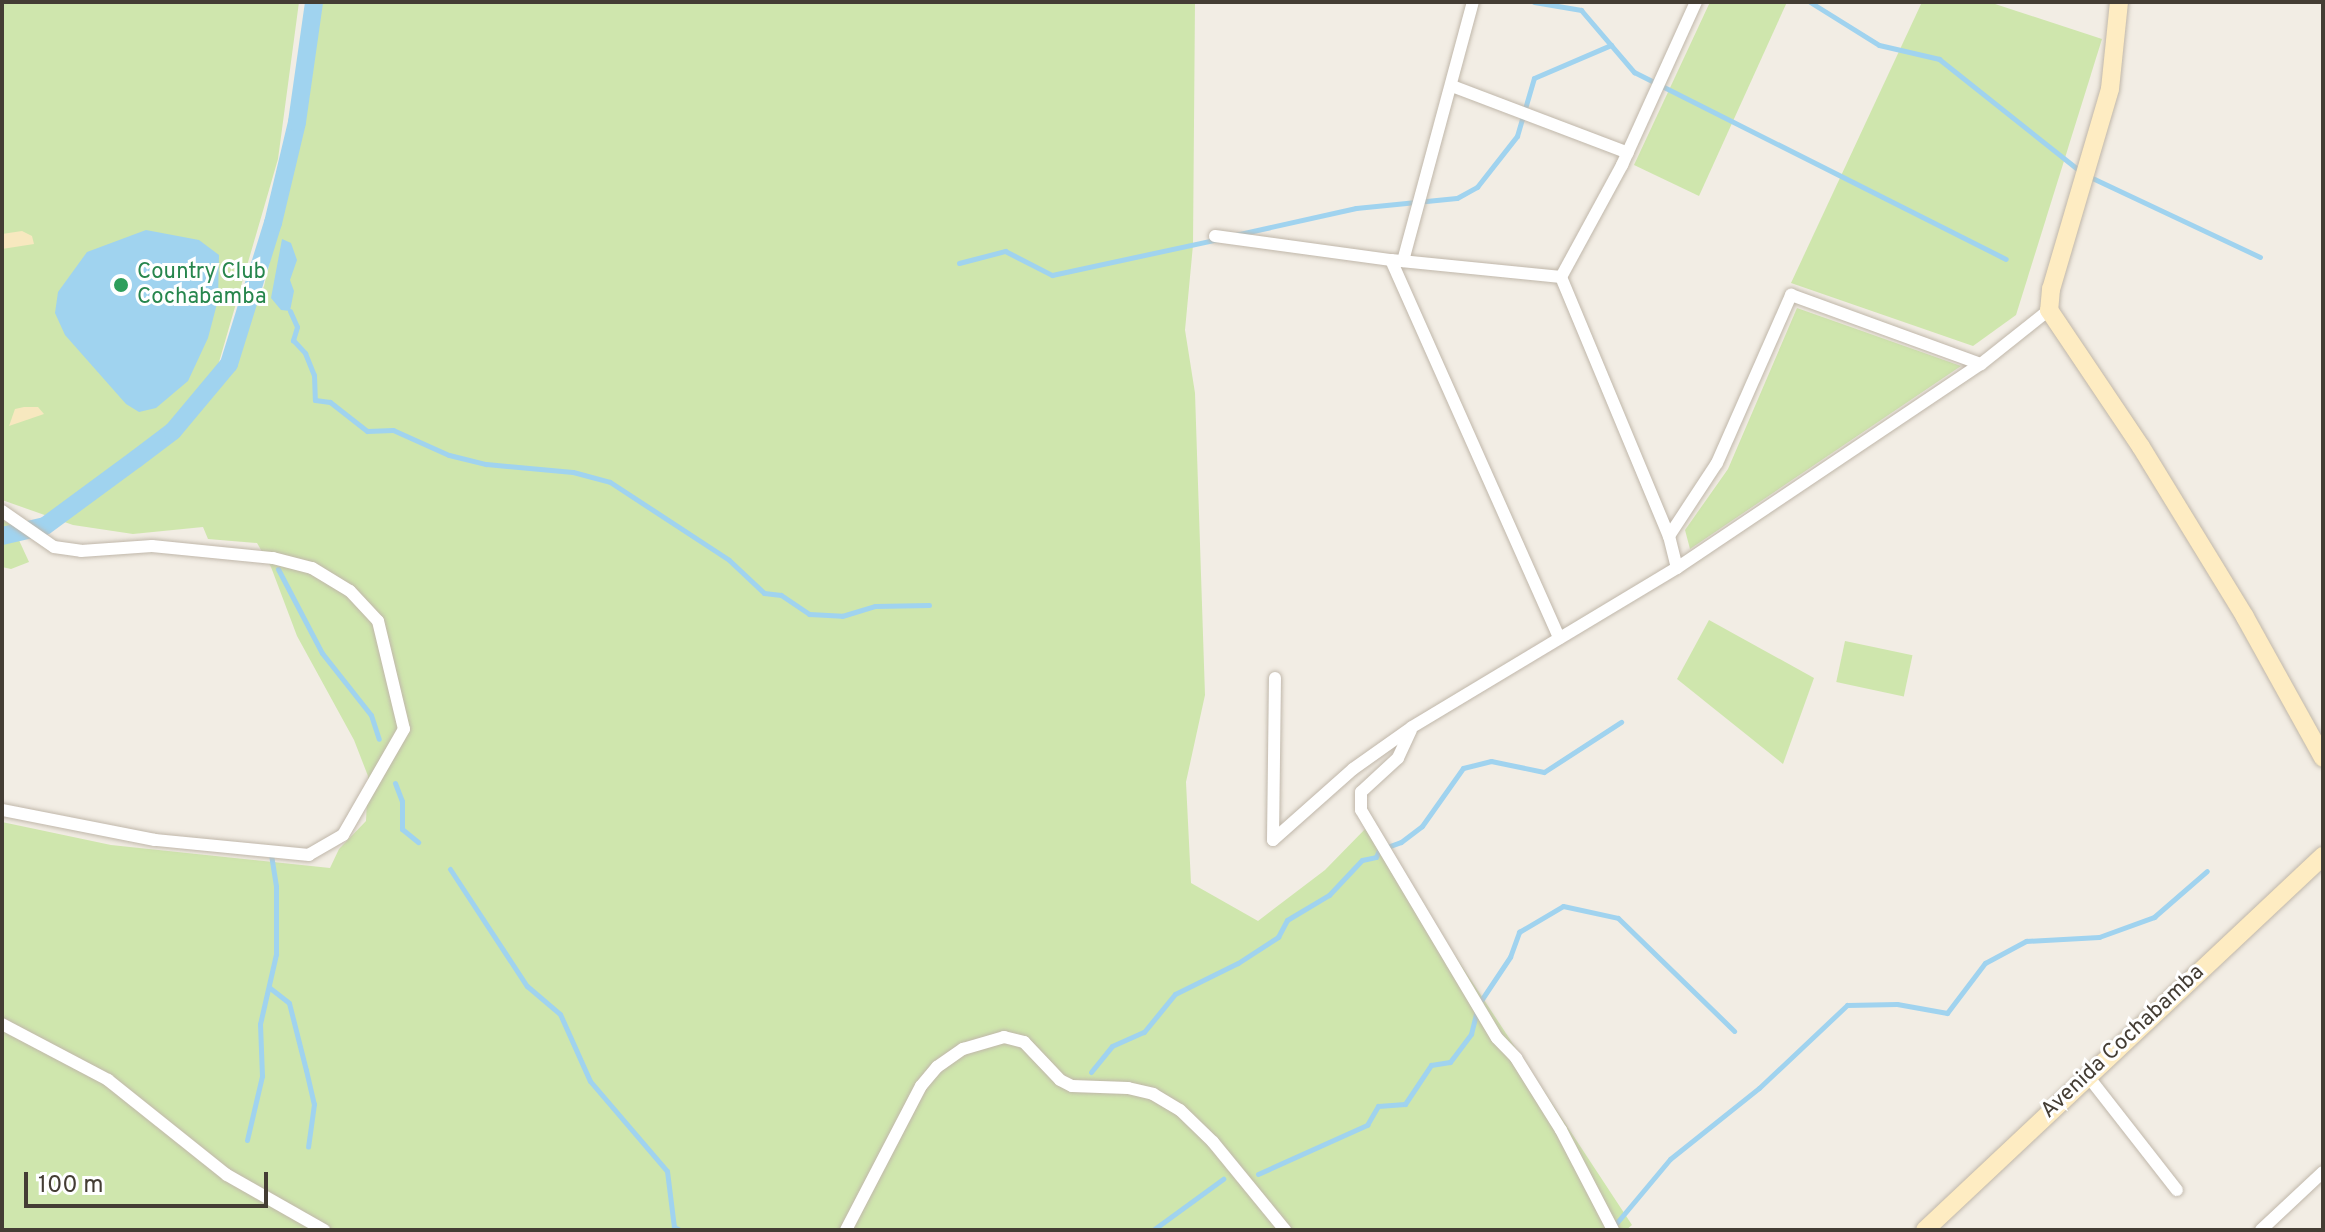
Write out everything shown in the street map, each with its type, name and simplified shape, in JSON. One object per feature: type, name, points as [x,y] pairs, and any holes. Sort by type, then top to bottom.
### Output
[{"type":"street","points":[[1473,2],[1452,86],[1397,261],[1559,638]]},
{"type":"street","points":[[2119,2],[2110,89],[2051,289],[2049,310],[2149,460],[2245,617],[2323,758]]},
{"type":"street","points":[[1561,277],[1628,153],[1692,3]]},
{"type":"street","points":[[1452,86],[1628,153]]},
{"type":"street","points":[[1215,236],[1397,261],[1561,277]]},
{"type":"street","points":[[1561,277],[1669,536],[1677,568]]},
{"type":"street","points":[[1669,536],[1717,463],[1791,295],[1981,364]]},
{"type":"street","points":[[1275,678],[1273,840],[1353,769],[1412,727],[1677,568],[1981,364],[2049,310]]},
{"type":"street","points":[[2,511],[54,547],[81,551],[152,546],[273,558],[312,568],[350,591],[378,621],[404,729],[343,835],[309,855],[155,840],[2,810]]},
{"type":"street","points":[[1412,727],[1398,758],[1361,792],[1361,810],[1497,1038],[1516,1058],[1561,1130],[1613,1230]]},
{"type":"street","name":"Avenida Cochabamba","points":[[1925,1230],[2323,856]]},
{"type":"street","points":[[2,1024],[108,1080],[227,1175],[324,1230]]},
{"type":"street","points":[[846,1230],[921,1086],[937,1067],[963,1049],[1004,1037],[1024,1042],[1060,1080],[1072,1086],[1128,1088],[1153,1094],[1180,1110],[1213,1142],[1285,1230]]},
{"type":"street","points":[[2087,1075],[2177,1190]]},
{"type":"street","points":[[2261,1230],[2323,1172]]},
{"type":"green space","points":[[2,2],[299,2],[278,159],[208,400],[231,368],[264,286],[303,124],[320,2],[1195,2],[1193,245],[1185,330],[1195,393],[1205,695],[1186,782],[1191,883],[1258,921],[1325,870],[1369,825],[1632,1225],[1626,1230],[2,1230],[2,822],[111,845],[330,868],[339,849],[366,821],[368,776],[354,740],[297,636],[271,567],[257,543],[208,539],[203,527],[133,534],[73,525],[2,500]]},
{"type":"green space","points":[[1710,2],[1787,2],[1699,196],[1634,165]]},
{"type":"green space","points":[[1922,2],[1989,2],[2102,39],[2016,315],[1973,346],[1791,283]]},
{"type":"green space","points":[[1797,308],[1961,366],[1690,549],[1685,530],[1728,469]]},
{"type":"green space","points":[[2,520],[12,525],[29,562],[11,569],[2,567]]},
{"type":"green space","points":[[1709,620],[1814,678],[1783,764],[1677,679]]},
{"type":"green space","points":[[1845,641],[1912,655],[1904,696],[1836,682]]},
{"type":"sand","points":[[22,231],[32,236],[34,244],[2,249],[2,234]]},
{"type":"sand","points":[[38,407],[44,414],[9,426],[15,409]]},
{"type":"water","points":[[146,230],[199,240],[219,255],[218,300],[208,338],[188,381],[156,408],[139,412],[126,404],[65,335],[55,313],[58,292],[87,252]]},
{"type":"water","points":[[282,239],[291,243],[297,260],[290,280],[294,291],[290,311],[281,310],[271,298]]},
{"type":"waterway","points":[[2,536],[45,526],[173,431],[229,364],[273,223],[297,122],[314,2]]},
{"type":"waterway","points":[[1534,2],[1581,10],[1634,72],[2006,259]]},
{"type":"waterway","points":[[1810,2],[1879,45],[1939,59],[2080,171]]},
{"type":"waterway","points":[[1235,235],[1356,208],[1457,198],[1477,187],[1517,136],[1534,78],[1611,45]]},
{"type":"waterway","points":[[2088,176],[2260,257]]},
{"type":"waterway","points":[[959,263],[1005,251],[1052,275],[1218,239]]},
{"type":"waterway","points":[[290,311],[297,327],[293,340],[305,353],[314,375],[315,400],[330,402],[367,431],[393,430],[449,455],[486,464],[573,472],[610,482],[729,560],[764,593],[781,595],[809,614],[842,616],[875,606],[929,605]]},
{"type":"waterway","points":[[278,569],[322,653],[371,715],[379,739]]},
{"type":"waterway","points":[[1091,1072],[1112,1046],[1144,1032],[1175,994],[1238,963],[1278,937],[1287,920],[1329,895],[1362,860],[1376,857],[1379,850],[1401,842],[1422,826],[1463,768],[1491,761],[1544,772],[1621,722]]},
{"type":"waterway","points":[[395,783],[402,801],[402,829],[418,842]]},
{"type":"waterway","points":[[247,1140],[262,1076],[260,1024],[276,954],[276,886],[271,853]]},
{"type":"waterway","points":[[450,869],[527,986],[560,1014],[590,1081],[667,1171],[674,1227],[680,1230]]},
{"type":"waterway","points":[[1614,1226],[1670,1159],[1759,1088],[1847,1005],[1897,1004],[1947,1013],[1985,963],[2026,941],[2099,937],[2154,917],[2207,871]]},
{"type":"waterway","points":[[1258,1174],[1367,1125],[1378,1106],[1405,1104],[1431,1065],[1450,1062],[1471,1034],[1478,1005],[1510,957],[1519,932],[1563,906],[1618,918],[1734,1031]]},
{"type":"waterway","points":[[270,988],[289,1003],[306,1070],[314,1104],[308,1147]]},
{"type":"waterway","points":[[1153,1230],[1223,1179]]},
{"type":"place","name":"Country Club Cochabamba","points":[[121,285]]}]
